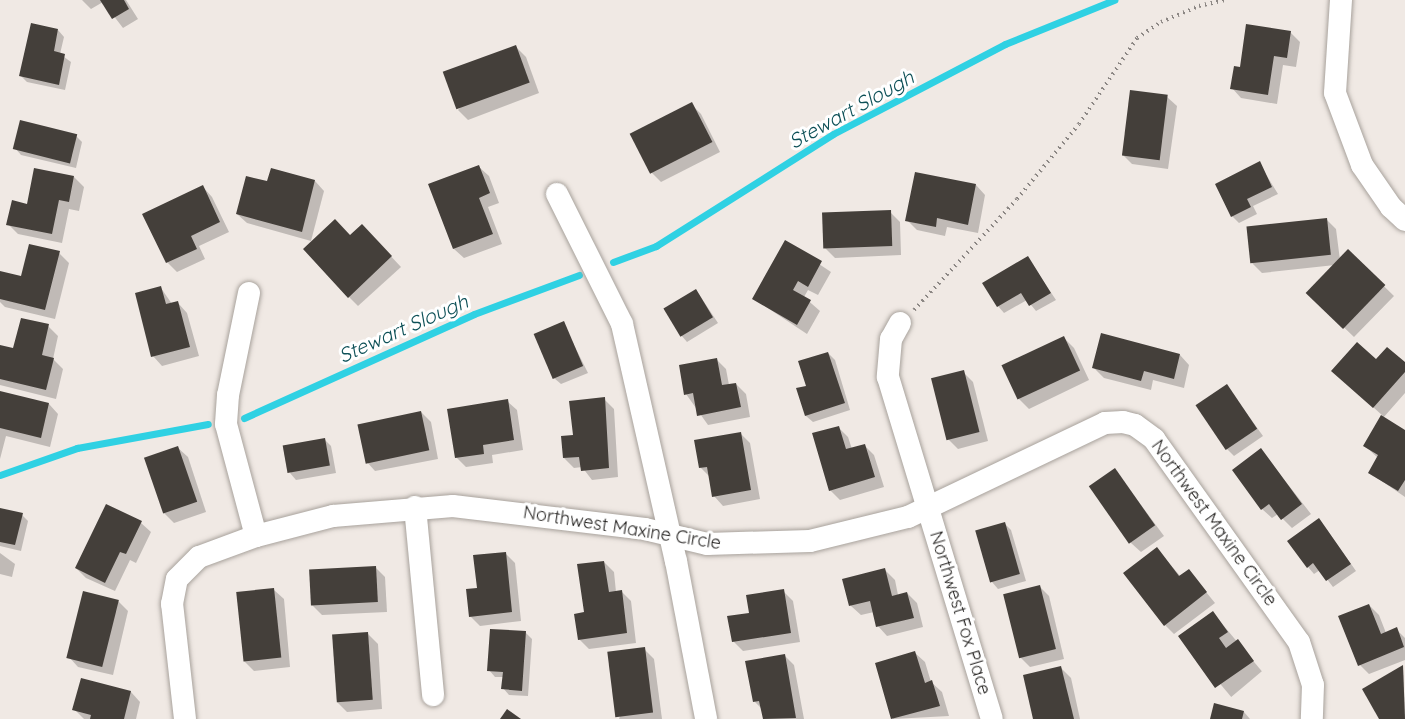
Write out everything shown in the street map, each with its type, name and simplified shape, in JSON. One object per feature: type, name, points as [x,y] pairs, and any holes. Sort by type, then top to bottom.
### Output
[{"type":"street","points":[[1341,0],[1335,93],[1362,165],[1391,207],[1405,220]]},
{"type":"street","points":[[557,194],[622,324],[706,719]]},
{"type":"street","points":[[249,293],[228,394],[226,424],[256,536]]},
{"type":"street","name":"Northwest Fox Place","points":[[900,323],[891,339],[888,377],[992,719]]},
{"type":"street","name":"Northwest Maxine Circle","points":[[185,719],[172,604],[177,579],[199,557],[256,536],[333,516],[415,507],[492,509],[645,529],[669,537],[717,545],[810,541],[908,517],[1105,423],[1123,422],[1145,430],[1248,566],[1299,642],[1313,685],[1312,719]]},
{"type":"street","points":[[415,507],[433,696]]},
{"type":"path","points":[[900,323],[932,293],[1080,124],[1137,38],[1180,14],[1226,0]]},
{"type":"building","points":[[100,0],[124,0],[129,9],[112,19]]},
{"type":"building","points":[[31,23],[58,29],[54,51],[65,54],[59,85],[19,76]]},
{"type":"building","points":[[1246,24],[1291,31],[1287,58],[1274,56],[1268,95],[1230,89],[1234,66],[1240,67]]},
{"type":"building","points":[[516,45],[530,83],[456,109],[443,72]]},
{"type":"building","points":[[1130,90],[1168,95],[1160,160],[1122,156]]},
{"type":"building","points":[[692,102],[712,142],[650,174],[630,134]]},
{"type":"building","points":[[20,120],[77,134],[70,163],[13,149]]},
{"type":"building","points":[[1260,161],[1272,187],[1247,199],[1251,207],[1231,217],[1215,184]]},
{"type":"building","points":[[479,165],[490,193],[479,198],[493,234],[453,249],[428,184]]},
{"type":"building","points":[[34,168],[74,176],[69,202],[59,200],[52,234],[6,225],[12,200],[27,204]]},
{"type":"building","points":[[271,168],[315,180],[302,232],[236,214],[246,176],[267,181]]},
{"type":"building","points":[[915,172],[976,184],[968,225],[937,218],[936,227],[905,221]]},
{"type":"building","points":[[203,185],[220,222],[191,236],[197,249],[166,263],[142,214]]},
{"type":"building","points":[[891,210],[892,246],[823,248],[822,212]]},
{"type":"building","points":[[1327,218],[1331,255],[1250,263],[1246,226]]},
{"type":"building","points":[[335,219],[350,235],[362,224],[392,256],[348,298],[303,249]]},
{"type":"building","points":[[785,240],[822,261],[808,287],[798,281],[793,290],[811,300],[797,325],[752,299]]},
{"type":"building","points":[[29,244],[60,251],[45,310],[0,299],[0,271],[21,276]]},
{"type":"building","points":[[1348,249],[1385,285],[1343,329],[1306,293]]},
{"type":"building","points":[[1028,256],[1051,293],[1029,306],[1021,293],[997,307],[982,283]]},
{"type":"building","points":[[161,286],[166,304],[178,301],[190,347],[151,357],[135,293]]},
{"type":"building","points":[[696,289],[713,317],[680,337],[663,309]]},
{"type":"building","points":[[21,318],[49,324],[42,355],[54,358],[46,390],[0,379],[0,345],[13,348]]},
{"type":"building","points":[[564,321],[583,366],[553,379],[534,334]]},
{"type":"building","points":[[1101,333],[1180,354],[1174,379],[1144,371],[1141,381],[1092,368]]},
{"type":"building","points":[[1064,336],[1080,370],[1018,400],[1001,365]]},
{"type":"building","points":[[1357,342],[1376,359],[1387,347],[1405,362],[1405,372],[1373,408],[1331,371]]},
{"type":"building","points":[[828,352],[845,403],[805,416],[796,388],[806,386],[798,361]]},
{"type":"building","points":[[717,358],[722,385],[736,383],[741,407],[697,416],[693,393],[684,395],[679,365]]},
{"type":"building","points":[[964,370],[979,432],[946,440],[931,378]]},
{"type":"building","points":[[1227,384],[1257,429],[1226,450],[1195,405]]},
{"type":"building","points":[[0,391],[49,403],[41,438],[0,428]]},
{"type":"building","points":[[605,397],[609,468],[581,471],[579,457],[563,458],[561,436],[573,435],[569,401]]},
{"type":"building","points":[[508,399],[514,440],[483,445],[484,454],[455,458],[447,409]]},
{"type":"building","points":[[421,411],[429,450],[366,464],[357,425]]},
{"type":"building","points":[[1381,415],[1405,430],[1405,480],[1398,491],[1368,473],[1378,455],[1363,446]]},
{"type":"building","points":[[839,426],[846,449],[865,444],[875,477],[829,491],[812,433]]},
{"type":"building","points":[[741,432],[751,490],[712,497],[707,467],[699,468],[694,440]]},
{"type":"building","points":[[325,438],[330,466],[288,473],[283,445]]},
{"type":"building","points":[[178,446],[197,502],[163,514],[144,458]]},
{"type":"building","points":[[1261,448],[1302,504],[1281,520],[1269,504],[1261,510],[1232,470]]},
{"type":"building","points":[[1115,468],[1155,525],[1129,544],[1089,486]]},
{"type":"building","points":[[106,504],[142,521],[126,554],[120,552],[105,583],[75,568]]},
{"type":"building","points":[[0,508],[23,513],[15,545],[0,542]]},
{"type":"building","points":[[1319,518],[1351,564],[1326,581],[1313,563],[1307,568],[1287,541]]},
{"type":"building","points":[[1005,522],[1020,574],[990,582],[975,531]]},
{"type":"building","points":[[1157,547],[1179,576],[1189,569],[1207,592],[1164,626],[1123,573]]},
{"type":"building","points":[[506,552],[512,612],[469,617],[466,589],[477,588],[473,555]]},
{"type":"building","points":[[604,561],[609,592],[622,590],[627,633],[578,640],[574,614],[584,612],[577,564]]},
{"type":"building","points":[[376,566],[378,602],[311,605],[309,570]]},
{"type":"building","points":[[885,568],[892,596],[907,592],[914,618],[876,627],[870,601],[849,606],[842,579]]},
{"type":"building","points":[[1040,585],[1056,649],[1019,658],[1003,594]]},
{"type":"building","points":[[274,588],[281,658],[244,662],[236,592]]},
{"type":"building","points":[[784,589],[791,633],[732,642],[727,616],[749,613],[746,595]]},
{"type":"building","points":[[83,591],[119,600],[102,667],[66,658]]},
{"type":"building","points":[[1369,604],[1381,634],[1397,627],[1404,647],[1358,666],[1338,616]]},
{"type":"building","points":[[1213,611],[1228,632],[1219,638],[1226,648],[1238,639],[1254,661],[1215,688],[1178,636]]},
{"type":"building","points":[[490,629],[526,631],[522,691],[501,689],[503,672],[487,671]]},
{"type":"building","points":[[368,632],[373,700],[337,702],[332,635]]},
{"type":"building","points":[[645,647],[653,713],[615,717],[607,652]]},
{"type":"building","points":[[915,651],[925,683],[932,680],[940,706],[891,719],[875,663]]},
{"type":"building","points":[[785,654],[796,718],[763,719],[759,701],[753,702],[745,661]]},
{"type":"building","points":[[1403,665],[1405,719],[1379,719],[1362,689]]},
{"type":"building","points":[[1061,666],[1074,719],[1033,719],[1023,675]]},
{"type":"building","points":[[81,678],[131,691],[124,719],[90,719],[91,715],[72,710]]},
{"type":"building","points":[[1214,703],[1244,711],[1242,719],[1210,719]]},
{"type":"building","points":[[507,709],[521,719],[500,719]]},
{"type":"waterway","name":"Stewart Slough","points":[[613,262],[656,246],[833,134],[1005,44],[1114,0]]},
{"type":"waterway","name":"Stewart Slough","points":[[244,418],[474,314],[579,275]]},
{"type":"waterway","name":"Stewart Slough","points":[[0,475],[77,448],[208,424]]}]
